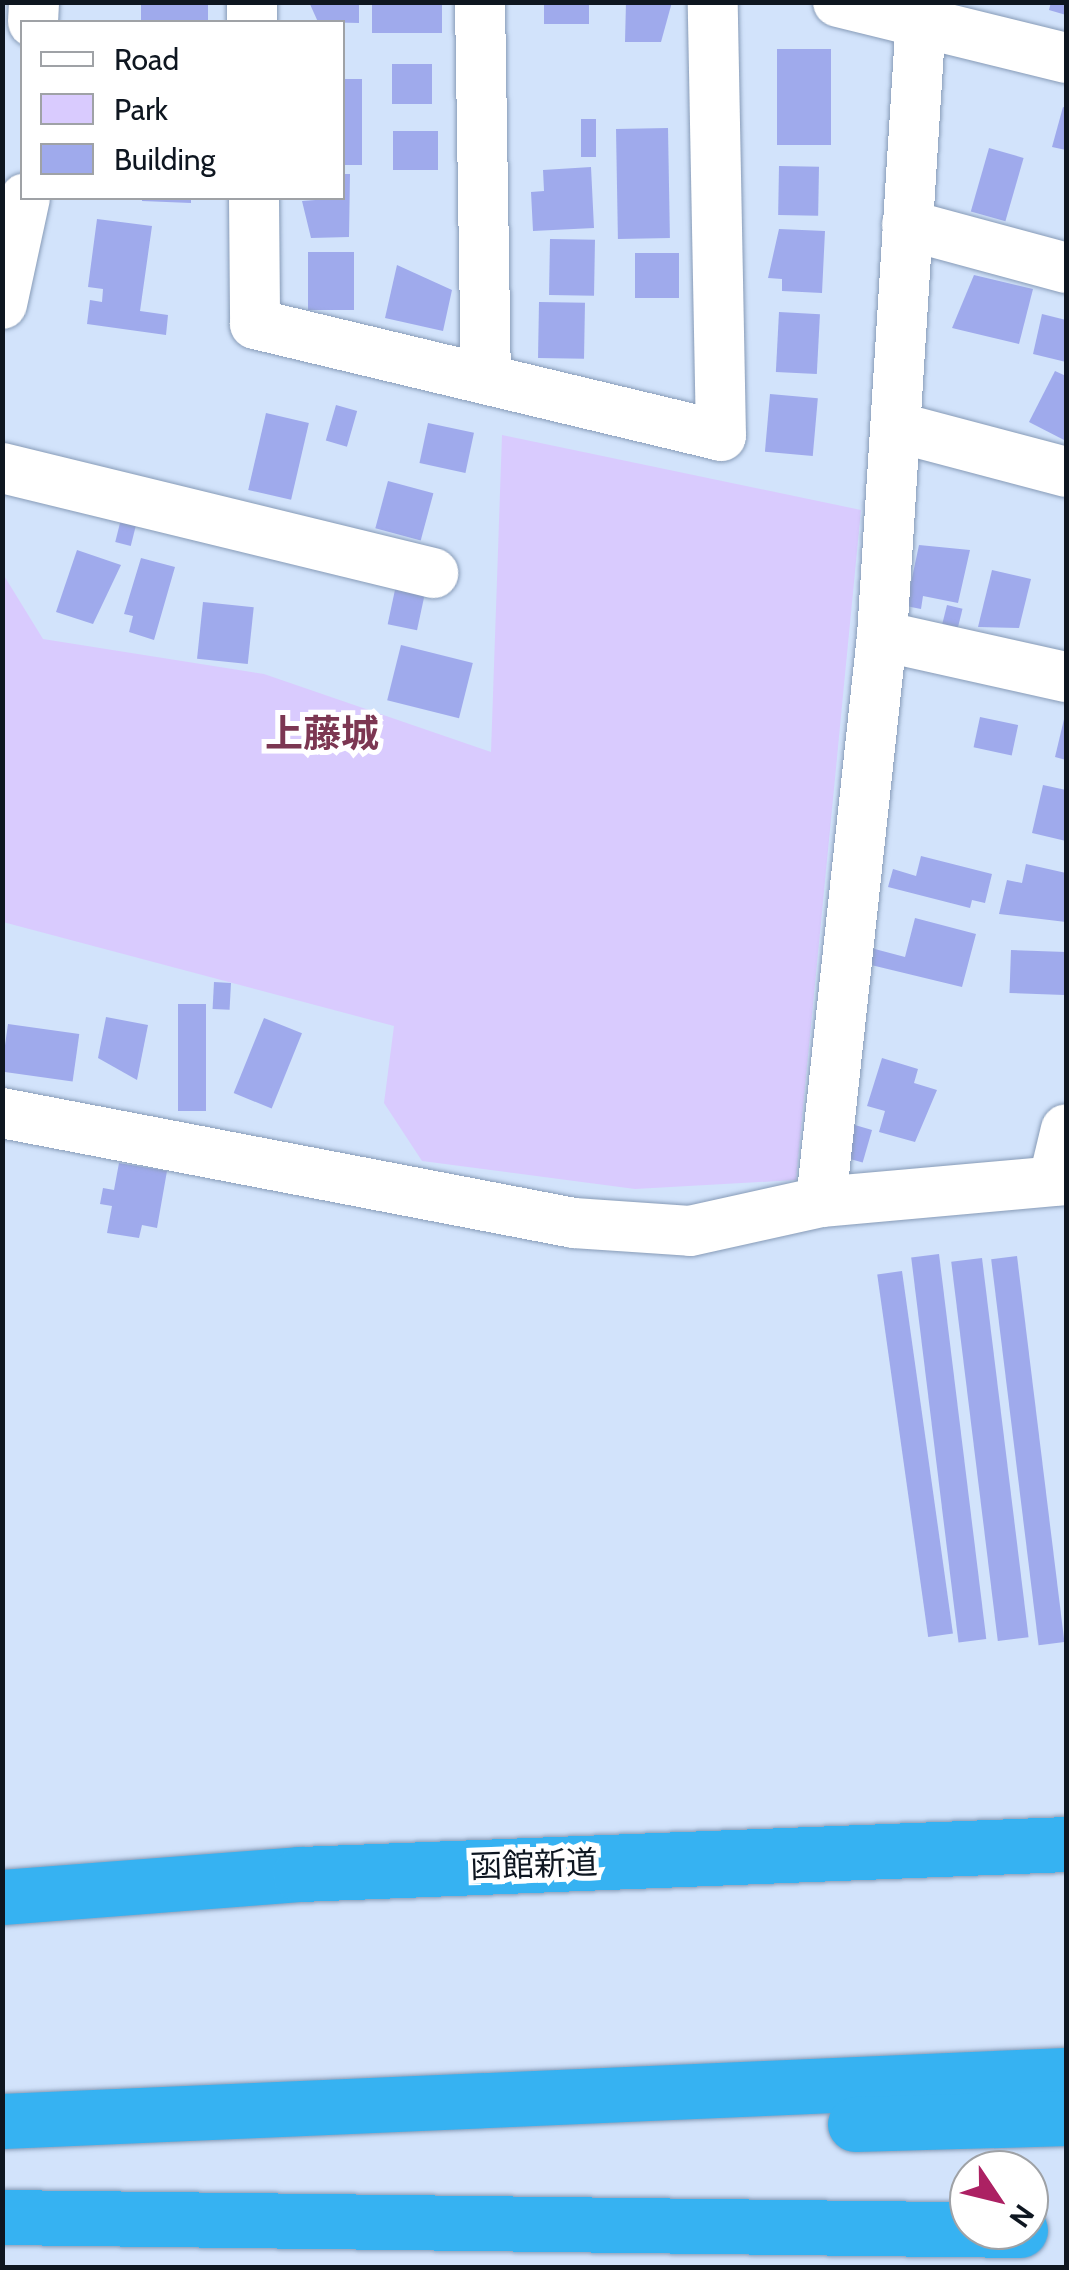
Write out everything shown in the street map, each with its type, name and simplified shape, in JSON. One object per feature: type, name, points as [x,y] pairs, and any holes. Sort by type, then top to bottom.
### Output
[{"type":"highway","name":"函館新道","points":[[2,1897],[300,1874],[1066,1844]]},
{"type":"highway","points":[[2,2121],[1066,2075]]},
{"type":"highway","points":[[2,2121],[1066,2118]]},
{"type":"highway","points":[[2,2217],[904,2236],[949,2234]]},
{"type":"street","points":[[480,2],[486,374]]},
{"type":"street","points":[[254,200],[254,324],[486,374],[721,436],[713,2]]},
{"type":"street","points":[[838,2],[922,13],[1066,58]]},
{"type":"street","points":[[822,1202],[882,636],[922,13]]},
{"type":"street","points":[[2,304],[25,200]]},
{"type":"street","points":[[907,225],[1066,268]]},
{"type":"street","points":[[896,427],[1066,472]]},
{"type":"street","points":[[2,468],[432,574]]},
{"type":"street","points":[[882,636],[1066,677]]},
{"type":"street","points":[[2,1113],[574,1223],[690,1231],[822,1202],[1060,1180],[1066,1129]]},
{"type":"green space","points":[[502,435],[861,510],[796,1180],[635,1189],[422,1161],[384,1103],[394,1026],[3,922],[3,574],[43,639],[264,674],[491,752]]},
{"type":"building","points":[[141,2],[208,2],[208,20],[141,20]]},
{"type":"building","points":[[309,2],[359,2],[359,23],[317,20]]},
{"type":"building","points":[[372,2],[442,2],[442,33],[372,33]]},
{"type":"building","points":[[544,2],[589,2],[589,24],[544,24]]},
{"type":"building","points":[[626,2],[672,2],[661,42],[625,42]]},
{"type":"building","points":[[1051,2],[1066,2],[1066,15],[1049,10]]},
{"type":"building","points":[[777,49],[831,49],[831,145],[777,145]]},
{"type":"building","points":[[392,64],[432,64],[432,104],[392,104]]},
{"type":"building","points":[[345,79],[362,79],[362,165],[345,165]]},
{"type":"building","points":[[1063,107],[1066,108],[1066,150],[1052,147]]},
{"type":"building","points":[[581,119],[596,119],[596,157],[581,157]]},
{"type":"building","points":[[668,128],[670,238],[618,239],[616,129]]},
{"type":"building","points":[[393,131],[438,131],[438,170],[393,170]]},
{"type":"building","points":[[989,148],[1024,158],[1005,221],[971,211]]},
{"type":"building","points":[[779,166],[819,167],[818,216],[778,215]]},
{"type":"building","points":[[591,167],[594,228],[533,231],[531,192],[544,191],[543,170]]},
{"type":"building","points":[[345,174],[350,174],[349,237],[311,238],[302,201],[345,200]]},
{"type":"building","points":[[191,200],[191,203],[142,201]]},
{"type":"building","points":[[97,219],[152,226],[140,311],[168,315],[166,335],[87,324],[90,300],[102,302],[103,289],[88,287]]},
{"type":"building","points":[[779,229],[825,231],[822,293],[782,291],[782,279],[768,278]]},
{"type":"building","points":[[550,239],[595,240],[594,296],[549,295]]},
{"type":"building","points":[[308,252],[354,252],[354,310],[308,310]]},
{"type":"building","points":[[635,253],[679,253],[679,298],[635,298]]},
{"type":"building","points":[[397,265],[452,290],[443,331],[385,318]]},
{"type":"building","points":[[974,275],[1033,289],[1019,344],[952,328]]},
{"type":"building","points":[[539,302],[585,303],[584,359],[538,358]]},
{"type":"building","points":[[779,312],[820,314],[817,374],[776,372]]},
{"type":"building","points":[[1042,314],[1066,320],[1066,362],[1033,354]]},
{"type":"building","points":[[1055,371],[1066,376],[1066,441],[1029,422]]},
{"type":"building","points":[[770,394],[818,398],[813,456],[765,452]]},
{"type":"building","points":[[336,405],[357,411],[347,447],[326,441]]},
{"type":"building","points":[[266,413],[309,423],[291,500],[248,490]]},
{"type":"building","points":[[428,423],[474,433],[465,473],[419,463]]},
{"type":"building","points":[[388,481],[433,493],[421,540],[375,528]]},
{"type":"building","points":[[123,511],[139,515],[131,546],[115,542]]},
{"type":"building","points":[[919,545],[970,550],[958,603],[923,596],[921,609],[906,606]]},
{"type":"building","points":[[77,550],[121,565],[93,624],[56,612]]},
{"type":"building","points":[[141,558],[175,567],[154,640],[129,632],[133,616],[124,614]]},
{"type":"building","points":[[992,570],[1031,579],[1019,628],[978,627]]},
{"type":"building","points":[[396,585],[425,591],[417,630],[388,624]]},
{"type":"building","points":[[203,602],[254,607],[248,664],[197,659]]},
{"type":"building","points":[[947,605],[963,609],[957,630],[942,626]]},
{"type":"building","points":[[401,645],[473,663],[459,718],[387,700]]},
{"type":"building","points":[[1066,715],[1066,760],[1055,757]]},
{"type":"building","points":[[980,717],[1018,725],[1012,755],[974,747]]},
{"type":"building","points":[[1043,785],[1066,790],[1066,841],[1032,833]]},
{"type":"building","points":[[921,856],[992,874],[985,903],[972,900],[970,908],[888,887],[893,869],[916,876]]},
{"type":"building","points":[[1026,864],[1066,873],[1066,922],[999,914],[1007,880],[1022,883]]},
{"type":"building","points":[[915,918],[976,934],[962,987],[867,964],[871,948],[905,957]]},
{"type":"building","points":[[1011,950],[1066,952],[1064,995],[1009,993]]},
{"type":"building","points":[[214,982],[231,983],[230,1010],[213,1009]]},
{"type":"building","points":[[178,1004],[206,1004],[206,1111],[178,1111]]},
{"type":"building","points":[[106,1017],[148,1025],[137,1080],[98,1058]]},
{"type":"building","points":[[264,1018],[302,1033],[272,1108],[234,1093]]},
{"type":"building","points":[[8,1024],[79,1034],[73,1082],[2,1072]]},
{"type":"building","points":[[882,1058],[918,1069],[914,1083],[937,1090],[915,1142],[879,1132],[885,1111],[867,1106]]},
{"type":"building","points":[[848,1123],[872,1130],[863,1163],[839,1156]]},
{"type":"building","points":[[119,1163],[167,1171],[157,1228],[142,1225],[139,1238],[107,1233],[112,1206],[100,1204],[103,1188],[114,1190]]},
{"type":"building","points":[[939,1254],[986,1639],[958,1643],[911,1257]]},
{"type":"building","points":[[1017,1256],[1064,1642],[1039,1645],[991,1259]]},
{"type":"building","points":[[982,1258],[1029,1637],[998,1641],[951,1262]]},
{"type":"building","points":[[902,1271],[953,1633],[928,1637],[877,1274]]},
{"type":"district","name":"上藤城","points":[[322,734]]}]
